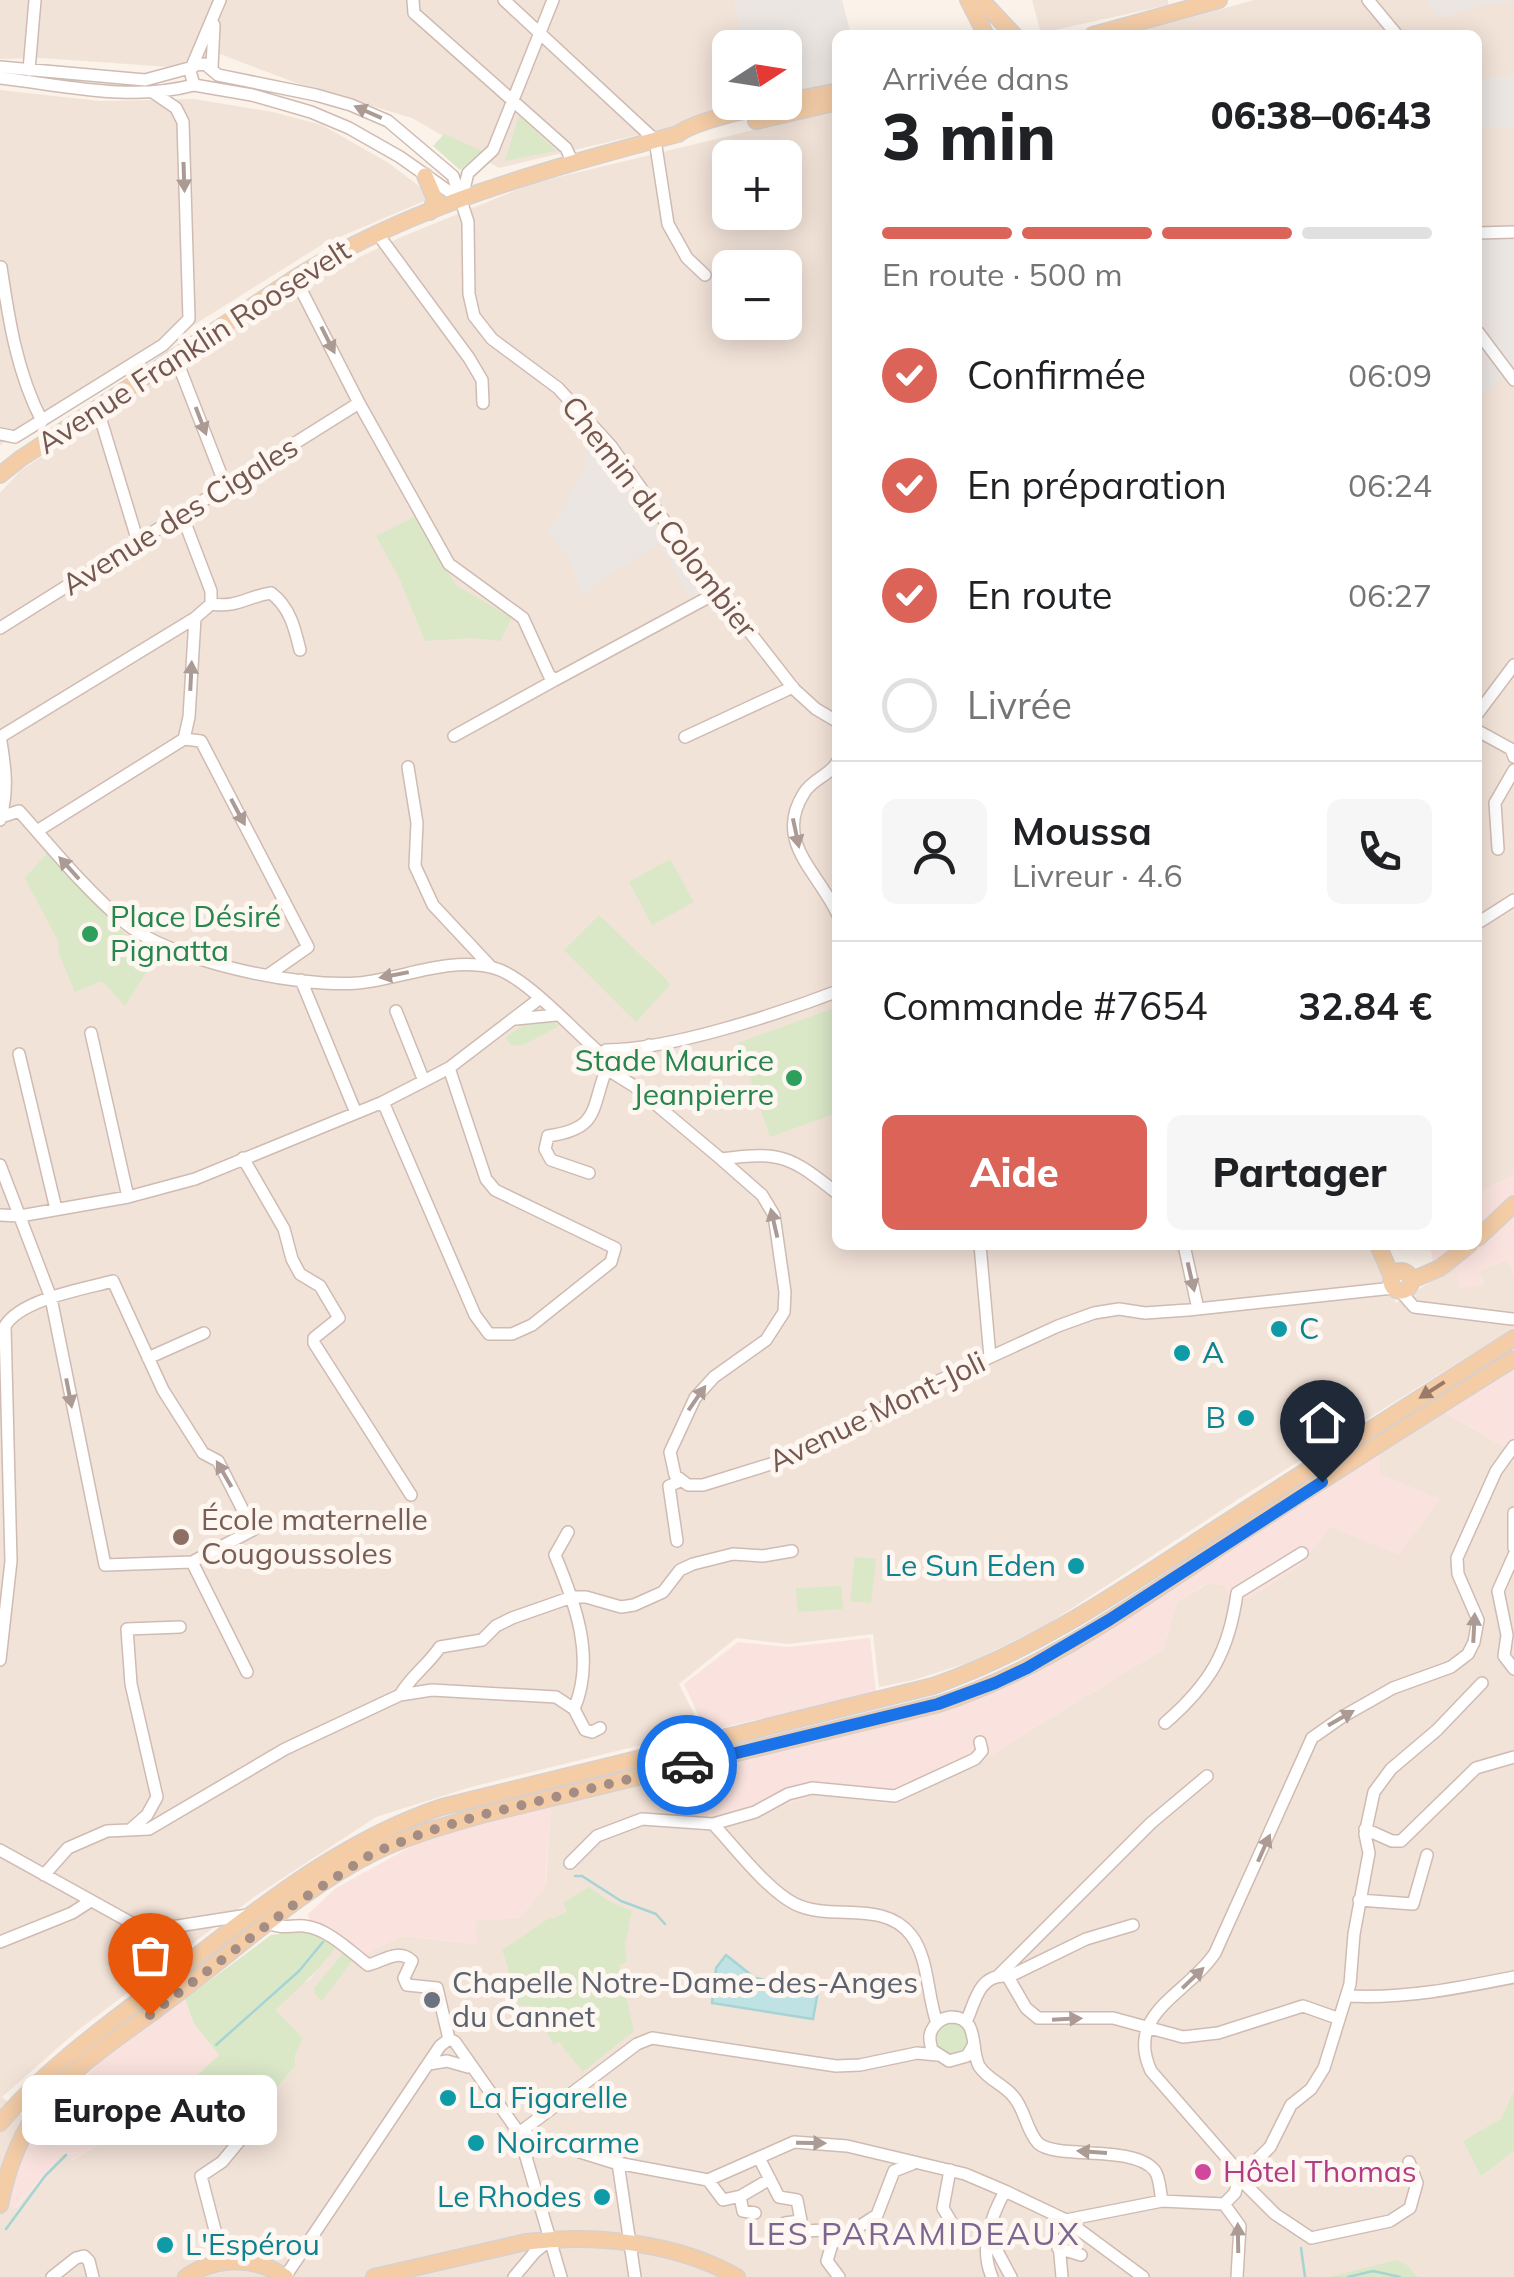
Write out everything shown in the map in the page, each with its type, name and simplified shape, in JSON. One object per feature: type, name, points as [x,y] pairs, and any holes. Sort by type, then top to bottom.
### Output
[{"type":"main road","points":[[1134,30],[1219,0]]},
{"type":"main road","points":[[974,30],[976,1]]},
{"type":"main road","points":[[976,1],[985,30]]},
{"type":"main road","points":[[976,1],[995,30]]},
{"type":"main road","points":[[976,1],[1008,30]]},
{"type":"main road","name":"Avenue Franklin Roosevelt","points":[[678,134],[690,126],[832,92]]},
{"type":"main road","name":"Avenue Franklin Roosevelt","points":[[0,475],[295,278],[376,233],[572,161],[678,134],[697,134],[832,103]]},
{"type":"main road","points":[[425,176],[434,199],[430,212]]},
{"type":"main road","points":[[1482,1234],[1513,1206]]},
{"type":"main road","points":[[1381,1250],[1399,1284],[1440,1268],[1463,1250]]},
{"type":"main road","points":[[0,2124],[87,2040],[252,1914],[350,1846],[409,1818],[933,1686],[1018,1652],[1113,1596],[1514,1338]]},
{"type":"main road","points":[[0,2205],[19,2143],[34,2116],[53,2094],[95,2056],[358,1862],[426,1832],[481,1815],[938,1704],[995,1683],[1109,1620],[1514,1359]]},
{"type":"main road","points":[[374,2277],[550,2240],[630,2244],[686,2256],[737,2277]]},
{"type":"main road","points":[[186,2277],[224,2261],[261,2264],[285,2277]]},
{"type":"street","points":[[29,70],[35,0]]},
{"type":"street","points":[[194,85],[190,76],[220,0]]},
{"type":"street","points":[[413,0],[414,13],[514,99],[566,148],[572,161]]},
{"type":"street","points":[[504,0],[656,140],[668,224],[687,258],[705,275]]},
{"type":"street","points":[[461,200],[468,173],[493,150],[553,0]]},
{"type":"street","points":[[1368,0],[1393,30]]},
{"type":"street","points":[[208,87],[214,80],[214,16]]},
{"type":"street","points":[[212,54],[246,82]]},
{"type":"street","points":[[0,67],[145,80],[205,64],[350,128],[461,200]]},
{"type":"street","points":[[0,78],[126,93],[154,93],[194,85],[351,105],[388,122],[421,148],[453,176],[461,200]]},
{"type":"street","points":[[0,434],[15,438],[179,332],[188,319],[182,122],[176,108],[154,93]]},
{"type":"street","points":[[408,164],[421,148]]},
{"type":"street","name":"Chemin du Colombier","points":[[461,200],[468,222],[469,294],[474,316],[492,339],[558,388],[611,446],[792,687],[832,718]]},
{"type":"street","points":[[1482,232],[1514,232]]},
{"type":"street","points":[[376,233],[469,358],[482,380],[483,403]]},
{"type":"street","points":[[1,268],[10,333],[42,421]]},
{"type":"street","points":[[295,278],[398,476],[449,564],[523,618],[548,675],[556,680]]},
{"type":"street","points":[[1482,337],[1514,380]]},
{"type":"street","points":[[175,356],[226,487]]},
{"type":"street","name":"Avenue des Cigales","points":[[0,628],[359,403]]},
{"type":"street","points":[[97,407],[138,542]]},
{"type":"street","points":[[182,516],[211,591],[212,604]]},
{"type":"street","points":[[454,736],[718,592]]},
{"type":"street","points":[[300,650],[283,602],[272,594],[257,595],[249,602],[233,605],[212,604],[0,737],[6,772],[19,810],[72,873],[126,924],[158,944],[268,975],[300,980],[360,983],[438,967],[491,967],[506,972],[556,1015],[607,1052],[618,1055],[588,1123],[565,1134],[548,1136],[545,1150],[551,1160],[590,1174]]},
{"type":"street","points":[[184,739],[189,718],[195,618]]},
{"type":"street","points":[[1482,708],[1514,666]]},
{"type":"street","points":[[685,737],[792,687]]},
{"type":"street","points":[[1482,734],[1514,757]]},
{"type":"street","points":[[37,831],[184,739],[201,740],[308,947],[268,975]]},
{"type":"street","points":[[408,767],[417,823],[416,866],[433,904],[491,967]]},
{"type":"street","points":[[832,769],[810,784],[792,811],[792,832],[800,851],[832,905]]},
{"type":"street","points":[[1498,849],[1495,803],[1514,770]]},
{"type":"street","points":[[0,818],[6,772]]},
{"type":"street","points":[[0,818],[19,810]]},
{"type":"street","points":[[1482,921],[1514,900]]},
{"type":"street","points":[[300,980],[356,1113]]},
{"type":"street","points":[[676,1541],[670,1486],[680,1480],[671,1466],[670,1452],[695,1398],[714,1378],[766,1340],[778,1326],[786,1304],[771,1208],[721,1158],[612,1068],[600,1063],[607,1052],[649,1045],[832,993]]},
{"type":"street","points":[[0,1215],[20,1216],[128,1197],[195,1179],[383,1102],[449,1068],[539,999]]},
{"type":"street","points":[[396,1011],[424,1081]]},
{"type":"street","points":[[512,1020],[556,1015]]},
{"type":"street","points":[[91,1033],[128,1197]]},
{"type":"street","points":[[612,1068],[649,1045]]},
{"type":"street","points":[[19,1054],[56,1210]]},
{"type":"street","points":[[383,1102],[476,1316],[489,1334],[512,1334],[532,1324],[611,1262],[615,1248],[494,1190],[486,1178],[449,1068]]},
{"type":"street","points":[[721,1158],[762,1154],[799,1163],[832,1189]]},
{"type":"street","points":[[243,1158],[284,1229],[300,1274],[320,1286],[339,1318],[314,1338],[314,1343],[410,1495]]},
{"type":"street","points":[[0,1165],[51,1298],[105,1565],[192,1562],[253,1530],[218,1461],[203,1453],[148,1358],[114,1280],[51,1298],[6,1313],[11,1561],[0,1660]]},
{"type":"street","points":[[980,1250],[990,1357]]},
{"type":"street","points":[[1185,1250],[1198,1309]]},
{"type":"street","points":[[1399,1284],[1414,1307],[1512,1320]]},
{"type":"street","name":"Avenue Mont-Joli","points":[[680,1480],[703,1485],[771,1466],[901,1398],[1058,1326],[1104,1311],[1198,1309],[1399,1284]]},
{"type":"street","points":[[148,1358],[204,1334]]},
{"type":"street","points":[[1409,2162],[1418,2183],[1410,2208],[1390,2221],[1319,2239],[1305,2235],[1275,2214],[1239,2178],[1232,2164],[1151,2072],[1144,2053],[1147,2026],[1157,2011],[1198,1975],[1215,1952],[1312,1738],[1393,1688],[1451,1667],[1472,1648],[1478,1620],[1458,1574],[1458,1558],[1496,1471],[1514,1446]]},
{"type":"street","points":[[1514,1513],[1514,1551],[1498,1592],[1508,1646],[1505,1655],[1514,1669]]},
{"type":"street","points":[[568,1532],[555,1555],[572,1596],[584,1654],[582,1690],[574,1708]]},
{"type":"street","points":[[400,1695],[440,1646],[482,1640],[496,1626],[512,1618],[572,1596],[628,1607],[663,1592],[680,1570],[692,1564],[733,1554],[763,1556],[792,1551]]},
{"type":"street","points":[[1166,1723],[1198,1692],[1218,1662],[1234,1616],[1236,1593],[1302,1553]]},
{"type":"street","points":[[192,1562],[247,1672]]},
{"type":"street","points":[[130,1829],[147,1815],[157,1797],[131,1684],[127,1628],[180,1627]]},
{"type":"street","points":[[1069,2222],[1162,2201],[1224,2204],[1235,2193],[1239,2178],[1270,2147],[1291,2105],[1318,2079],[1348,1996],[1359,1900],[1369,1860],[1365,1829],[1374,1792],[1384,1776],[1437,1730],[1482,1683]]},
{"type":"street","points":[[44,1875],[68,1848],[107,1831],[149,1828],[294,1744],[400,1695],[432,1690],[542,1695],[564,1700],[574,1708],[585,1730],[600,1728]]},
{"type":"street","points":[[570,1863],[597,1836],[642,1819],[713,1824],[812,1788],[895,1796],[975,1759],[982,1751],[980,1742]]},
{"type":"street","points":[[1365,1829],[1392,1842],[1401,1841],[1476,1768],[1514,1756]]},
{"type":"street","points":[[1004,1976],[1151,1822],[1207,1776]]},
{"type":"street","points":[[713,1824],[776,1890],[796,1905],[883,1916],[898,1922],[917,1946],[937,2023]]},
{"type":"street","points":[[0,1850],[146,1932],[252,1914]]},
{"type":"street","points":[[1359,1900],[1413,1904],[1427,1854]]},
{"type":"street","points":[[0,1942],[72,1914],[89,1902]]},
{"type":"street","points":[[210,1922],[222,1925],[224,1935]]},
{"type":"street","points":[[271,1924],[310,1927],[344,1945],[368,1965],[389,1956],[410,1958],[405,1982],[410,1986],[438,1988],[449,2039]]},
{"type":"street","points":[[966,2022],[984,1982],[1086,1939],[1133,1925]]},
{"type":"street","points":[[1004,1976],[1026,2008],[1038,2018],[1112,2018],[1183,2036],[1205,2035],[1303,2006],[1337,2018]]},
{"type":"street","points":[[1348,1996],[1440,1992],[1514,1976]]},
{"type":"street","points":[[904,2054],[930,2036],[937,2023],[948,2018],[966,2022],[973,2032],[980,2068],[1016,2099],[1034,2138],[1043,2148],[1108,2154],[1150,2167],[1156,2173],[1162,2201]]},
{"type":"street","points":[[930,2036],[937,2056]]},
{"type":"street","points":[[519,2133],[637,2044],[652,2038],[850,2067],[904,2054],[955,2061],[967,2056],[974,2044]]},
{"type":"street","points":[[285,2277],[449,2039]]},
{"type":"street","points":[[449,2039],[455,2042],[519,2133],[560,2277]]},
{"type":"street","points":[[429,2064],[448,2061],[470,2067]]},
{"type":"street","points":[[224,2261],[200,2176],[222,2162],[270,2106]]},
{"type":"street","points":[[544,2115],[542,2126],[549,2142]]},
{"type":"street","points":[[519,2133],[618,2163],[708,2180],[794,2142],[847,2146],[950,2170],[1006,2191],[1069,2222],[1143,2277]]},
{"type":"street","points":[[759,2158],[780,2197],[797,2200],[803,2231],[826,2230]]},
{"type":"street","points":[[618,2163],[635,2277]]},
{"type":"street","points":[[839,2277],[828,2261],[832,2244],[871,2220],[884,2202],[894,2171],[902,2165],[914,2164]]},
{"type":"street","points":[[950,2170],[943,2208],[954,2225],[953,2242]]},
{"type":"street","points":[[708,2180],[723,2200],[740,2197],[770,2178]]},
{"type":"street","points":[[992,2277],[986,2257],[987,2243],[990,2226],[1006,2191]]},
{"type":"street","points":[[740,2197],[744,2211],[755,2213]]},
{"type":"street","points":[[1224,2204],[1240,2226],[1238,2277]]},
{"type":"street","points":[[784,2223],[800,2221]]},
{"type":"street","points":[[1059,2276],[1058,2248],[1069,2222]]},
{"type":"street","points":[[514,2277],[550,2240]]},
{"type":"street","points":[[987,2243],[995,2247],[1011,2277]]},
{"type":"street","points":[[1058,2248],[1081,2254]]},
{"type":"street","points":[[52,2277],[84,2256],[93,2277]]},
{"type":"shaded area","points":[[0,0],[735,0],[741,30],[712,30],[712,117],[499,168],[412,118],[299,84],[220,54],[170,67],[0,59]]},
{"type":"shaded area","points":[[735,0],[842,0],[850,30],[832,30],[832,88],[802,94],[802,30],[741,30]]},
{"type":"shaded area","points":[[1032,0],[1168,0],[1168,5],[1040,30]]},
{"type":"shaded area","points":[[1254,0],[1514,0],[1514,1173],[1482,1190],[1482,30],[1146,30]]},
{"type":"shaded area","points":[[1426,0],[1514,1],[1476,7],[1439,19]]},
{"type":"shaded area","points":[[1514,76],[1514,128],[1482,127],[1482,79]]},
{"type":"shaded area","points":[[0,90],[100,101],[194,99],[273,112],[322,125],[387,162],[434,197],[323,244],[9,435],[0,446]]},
{"type":"shaded area","points":[[832,111],[832,1250],[1373,1250],[1396,1303],[1455,1267],[1484,1284],[1479,1270],[1507,1260],[1514,1275],[1514,1328],[1246,1494],[1045,1626],[970,1662],[879,1687],[873,1634],[788,1644],[736,1638],[679,1684],[702,1730],[471,1787],[376,1817],[254,1897],[77,2031],[2,2097],[37,2129],[18,2171],[16,2208],[63,2153],[73,2160],[170,2100],[230,2144],[295,2066],[303,2038],[276,2010],[310,1979],[341,1938],[362,1955],[402,1936],[476,1944],[476,1921],[546,1882],[551,1805],[650,1782],[656,1807],[818,1794],[896,1804],[964,1771],[1163,1649],[1177,1602],[1209,1583],[1224,1585],[1298,1567],[1380,1474],[1380,1454],[1442,1411],[1503,1446],[1514,1442],[1514,2091],[1481,2175],[1514,2151],[1514,2277],[0,2277],[0,493],[20,471],[288,292],[399,238],[534,183],[712,140],[712,230],[802,230],[802,140],[712,140]]},
{"type":"shaded area","points":[[1514,236],[1514,369],[1482,325],[1482,237]]},
{"type":"shaded area","points":[[1482,345],[1505,377],[1482,394]]},
{"type":"shaded area","points":[[592,431],[708,592],[692,600],[659,544],[599,581],[583,597],[568,556],[548,533],[583,471]]},
{"type":"shaded area","points":[[1514,1173],[1514,1275],[1507,1260],[1480,1270],[1484,1285],[1460,1288],[1455,1267],[1436,1280],[1431,1250],[1482,1250],[1482,1190]]},
{"type":"shaded area","points":[[1514,1368],[1514,1442],[1503,1446],[1442,1411]]},
{"type":"shaded area","points":[[1380,1454],[1380,1474],[1440,1499],[1399,1555],[1330,1527],[1298,1567],[1250,1598],[1230,1600],[1224,1585],[1208,1583],[1177,1602],[1163,1649],[964,1771],[896,1804],[818,1794],[728,1825],[699,1823],[656,1807],[650,1782],[936,1711],[977,1697]]},
{"type":"shaded area","points":[[870,1638],[876,1693],[706,1731],[684,1684],[738,1642],[788,1647]]},
{"type":"shaded area","points":[[551,1805],[545,1888],[520,1918],[476,1921],[477,1944],[402,1936],[362,1956],[310,1924],[308,1914],[336,1888],[425,1839]]},
{"type":"shaded area","points":[[185,1999],[194,2024],[219,2055],[170,2100],[72,2160],[63,2153],[15,2208],[9,2206],[18,2171],[51,2108],[103,2060]]},
{"type":"green space","points":[[519,115],[556,151],[505,161]]},
{"type":"green space","points":[[444,134],[482,151],[460,170],[433,146]]},
{"type":"green space","points":[[416,516],[456,585],[512,618],[500,641],[425,641],[399,578],[376,536]]},
{"type":"green space","name":"Place Désiré Pignatta","points":[[49,851],[118,928],[155,958],[125,1006],[102,981],[75,992],[58,952],[59,943],[25,878]]},
{"type":"green space","points":[[670,859],[694,902],[652,925],[629,882]]},
{"type":"green space","points":[[599,915],[668,981],[669,986],[636,1022],[564,950]]},
{"type":"green space","name":"Stade Maurice Jeanpierre","points":[[832,1009],[832,1115],[770,1137],[738,1043]]},
{"type":"green space","points":[[550,1020],[559,1025],[521,1046],[511,1045],[505,1038],[523,1025]]},
{"type":"green space","points":[[855,1557],[876,1559],[871,1603],[850,1601]]},
{"type":"green space","points":[[841,1586],[843,1609],[798,1612],[796,1588]]},
{"type":"green space","points":[[589,1887],[632,1911],[625,1946],[627,1962],[619,1965],[634,2031],[583,2072],[559,2042],[554,2045],[531,2005],[509,2007],[508,1967],[502,1950],[551,1917],[567,1911],[563,1903]]},
{"type":"green space","points":[[308,1930],[337,1945],[276,2010],[303,2038],[295,2066],[230,2144],[170,2100],[219,2055],[194,2024],[185,1999],[271,1935]]},
{"type":"green space","points":[[343,1953],[354,1958],[322,2001],[314,1988]]},
{"type":"green space","points":[[952,2022],[964,2027],[969,2039],[964,2051],[952,2056],[940,2051],[935,2039],[940,2027]]},
{"type":"green space","points":[[1514,2091],[1514,2151],[1481,2176],[1463,2141],[1501,2119]]},
{"type":"green space","points":[[1396,2260],[1418,2277],[1329,2277]]},
{"type":"water","points":[[726,1955],[755,1978],[818,1991],[813,2019],[712,2003],[716,1968]]},
{"type":"waterway","points":[[575,1876],[582,1876],[621,1901],[656,1914],[665,1924]]},
{"type":"waterway","points":[[216,2045],[299,1971],[323,1942]]},
{"type":"waterway","points":[[6,2229],[45,2176],[66,2155]]},
{"type":"waterway","points":[[1301,2248],[1305,2277]]},
{"type":"waterway","points":[[1348,2277],[1373,2271],[1400,2277]]},
{"type":"way so far","points":[[150,2015],[292,1906],[373,1853],[481,1815],[687,1765]]},
{"type":"place","name":"Place Désiré Pignatta","points":[[90,934]]},
{"type":"place","name":"Stade Maurice Jeanpierre","points":[[794,1078]]},
{"type":"place","name":"C","points":[[1279,1329]]},
{"type":"place","name":"A","points":[[1182,1353]]},
{"type":"place","name":"B","points":[[1246,1418]]},
{"type":"place","name":"École maternelle Cougoussoles","points":[[181,1537]]},
{"type":"place","name":"Le Sun Eden","points":[[1076,1566]]},
{"type":"place","name":"Chapelle Notre-Dame-des-Anges du Cannet","points":[[432,2000]]},
{"type":"place","name":"Europe Auto","points":[[150,2015]]},
{"type":"place","name":"La Figarelle","points":[[448,2098]]},
{"type":"place","name":"Noircarme","points":[[476,2143]]},
{"type":"place","name":"Hôtel Thomas","points":[[1203,2172]]},
{"type":"place","name":"Le Rhodes","points":[[602,2197]]},
{"type":"place","name":"L'Espérou","points":[[165,2245]]},
{"type":"district","name":"LES PARAMIDEAUX","points":[[914,2234]]},
{"type":"route","points":[[687,1765],[938,1704],[995,1683],[1109,1620],[1322,1482]]}]
